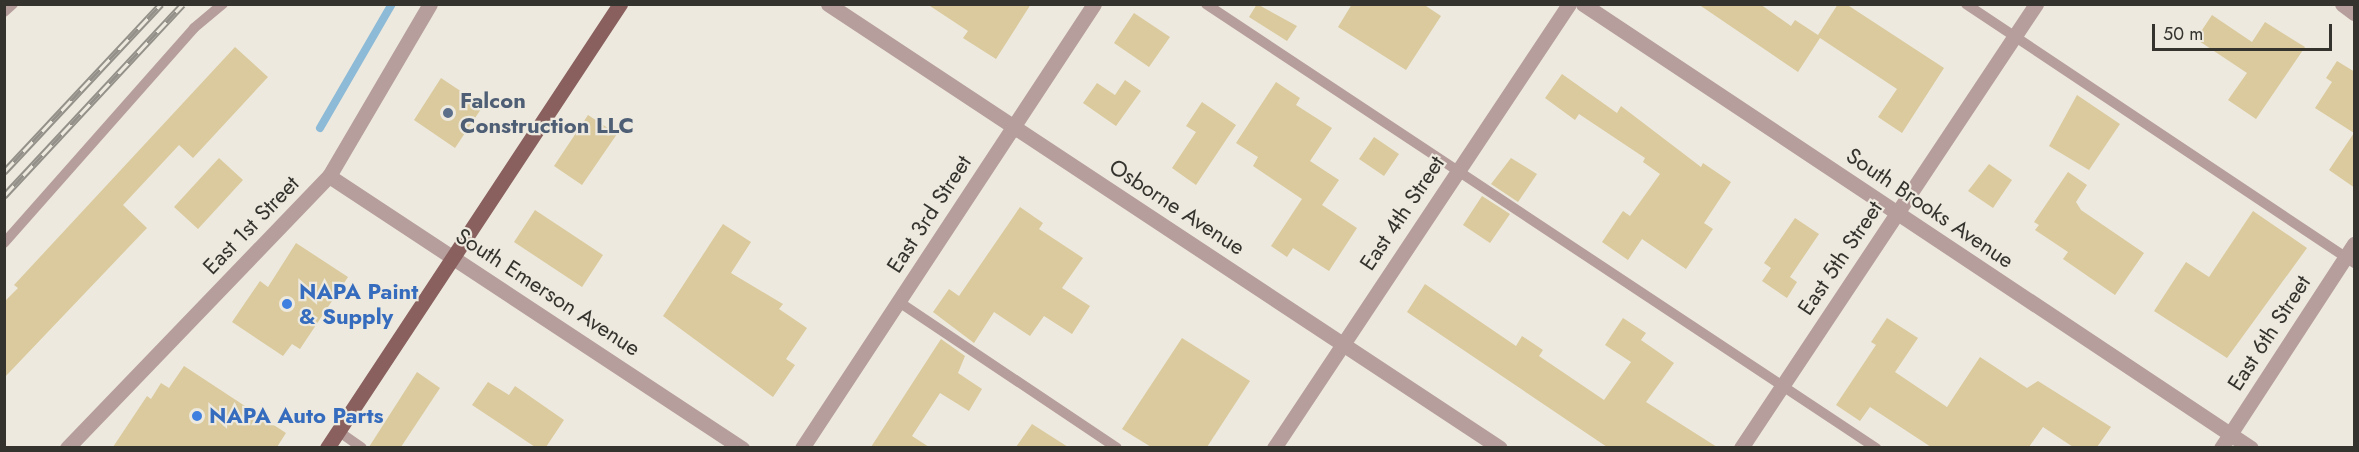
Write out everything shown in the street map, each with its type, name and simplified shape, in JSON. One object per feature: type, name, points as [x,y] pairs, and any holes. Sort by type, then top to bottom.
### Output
[{"type":"main road","points":[[327,447],[620,4]]},
{"type":"street","name":"East 1st Street","points":[[67,447],[329,176],[430,4]]},
{"type":"street","name":"Osborne Avenue","points":[[828,4],[1500,447]]},
{"type":"street","name":"East 3rd Street","points":[[802,447],[1094,4]]},
{"type":"street","name":"East 4th Street","points":[[1274,447],[1569,4]]},
{"type":"street","name":"South Brooks Avenue","points":[[1583,4],[2251,447]]},
{"type":"street","name":"East 5th Street","points":[[1741,447],[2036,4]]},
{"type":"street","points":[[2342,4],[2355,13]]},
{"type":"street","name":"South Emerson Avenue","points":[[329,176],[742,447]]},
{"type":"street","name":"East 6th Street","points":[[2221,447],[2350,260],[2355,244]]},
{"type":"lane","points":[[4,12],[13,4]]},
{"type":"lane","points":[[4,243],[194,28],[223,4]]},
{"type":"lane","points":[[1206,4],[1876,447]]},
{"type":"lane","points":[[1966,4],[2350,260]]},
{"type":"lane","points":[[899,302],[1117,447]]},
{"type":"lane","points":[[338,431],[362,447]]},
{"type":"building","points":[[927,4],[1031,4],[996,59],[963,38],[968,31]]},
{"type":"building","points":[[1257,4],[1297,26],[1287,41],[1249,17]]},
{"type":"building","points":[[1352,4],[1423,4],[1441,16],[1406,70],[1338,27]]},
{"type":"building","points":[[1698,4],[1760,4],[1791,26],[1795,20],[1818,35],[1838,4],[1846,4],[1944,68],[1902,133],[1878,117],[1897,89],[1820,38],[1798,72]]},
{"type":"building","points":[[1134,13],[1170,37],[1149,67],[1114,43]]},
{"type":"building","points":[[2212,15],[2252,42],[2265,22],[2305,47],[2256,119],[2228,100],[2247,73],[2196,39]]},
{"type":"building","points":[[235,47],[268,77],[193,158],[179,145],[123,205],[147,228],[4,378],[4,302],[18,288],[14,285]]},
{"type":"building","points":[[2337,61],[2355,72],[2355,188],[2329,170],[2354,133],[2315,108],[2332,82],[2326,78]]},
{"type":"building","points":[[1562,74],[1617,113],[1621,106],[1701,167],[1703,163],[1731,182],[1704,223],[1713,229],[1686,269],[1642,239],[1628,260],[1602,242],[1623,211],[1630,216],[1660,174],[1643,162],[1645,158],[1579,114],[1575,120],[1545,98]]},
{"type":"building","name":"Falcon Construction LLC","points":[[441,78],[483,106],[455,148],[414,120]]},
{"type":"building","points":[[1125,80],[1141,91],[1116,126],[1083,103],[1097,83],[1115,95]]},
{"type":"building","points":[[1276,82],[1300,98],[1296,105],[1332,128],[1310,161],[1339,180],[1322,205],[1357,228],[1329,271],[1293,248],[1287,257],[1271,246],[1302,199],[1253,166],[1258,157],[1236,143]]},
{"type":"building","points":[[2077,95],[2120,124],[2089,170],[2049,146]]},
{"type":"building","points":[[1202,102],[1236,125],[1196,185],[1172,168],[1196,132],[1186,126]]},
{"type":"building","points":[[588,115],[617,134],[582,185],[554,166]]},
{"type":"building","points":[[1374,137],[1399,154],[1384,176],[1359,159]]},
{"type":"building","points":[[219,158],[243,180],[198,229],[174,207]]},
{"type":"building","points":[[1511,158],[1537,174],[1518,202],[1491,184]]},
{"type":"building","points":[[1989,164],[2012,180],[1993,208],[1968,191]]},
{"type":"building","points":[[2068,172],[2087,185],[2076,202],[2081,210],[2144,253],[2115,295],[2063,259],[2068,252],[2035,230],[2039,225],[2034,222]]},
{"type":"building","points":[[1482,196],[1510,214],[1490,243],[1463,225]]},
{"type":"building","points":[[1020,207],[1043,223],[1039,229],[1083,258],[1062,288],[1090,306],[1072,334],[1044,316],[1030,336],[994,312],[974,343],[933,312],[949,289],[959,296]]},
{"type":"building","points":[[535,210],[603,255],[582,287],[514,242]]},
{"type":"building","points":[[2253,211],[2307,248],[2227,358],[2154,311],[2186,262],[2209,277]]},
{"type":"building","points":[[1795,218],[1819,234],[1790,277],[1797,282],[1787,298],[1762,281],[1771,268],[1764,263]]},
{"type":"building","points":[[723,224],[751,242],[731,273],[783,304],[779,309],[807,328],[786,359],[795,365],[773,397],[663,316]]},
{"type":"building","name":"NAPA Paint & Supply","points":[[296,243],[348,277],[300,349],[292,344],[283,356],[232,322],[260,281],[268,287]]},
{"type":"building","points":[[1425,284],[1516,346],[1522,336],[1543,350],[1539,356],[1604,400],[1631,362],[1605,345],[1623,318],[1646,333],[1641,340],[1674,363],[1646,402],[1717,447],[1607,447],[1407,312]]},
{"type":"building","points":[[1887,318],[1918,338],[1895,372],[1947,407],[1980,357],[2027,388],[2038,381],[2111,427],[2097,447],[2073,447],[2043,427],[2029,447],[1931,447],[1870,407],[1860,421],[1836,405],[1876,345],[1871,342]]},
{"type":"building","points":[[1182,338],[1250,381],[1207,447],[1151,447],[1122,429]]},
{"type":"building","points":[[941,339],[965,356],[958,373],[982,389],[969,411],[940,393],[912,436],[929,447],[871,447]]},
{"type":"building","name":"NAPA Auto Parts","points":[[184,366],[286,433],[277,447],[113,447],[147,396],[151,399],[161,383],[169,388]]},
{"type":"building","points":[[417,372],[440,388],[401,447],[369,447]]},
{"type":"building","points":[[488,382],[509,395],[515,386],[564,420],[546,447],[535,447],[472,405]]},
{"type":"building","points":[[1032,424],[1068,447],[1016,447]]},
{"type":"waterway","points":[[320,128],[392,4]]},
{"type":"railway","points":[[4,172],[161,4]]},
{"type":"railway","points":[[4,196],[183,4]]},
{"type":"place","name":"Falcon Construction LLC","points":[[448,113]]},
{"type":"place","name":"NAPA Paint & Supply","points":[[287,304]]},
{"type":"place","name":"NAPA Auto Parts","points":[[197,416]]}]
